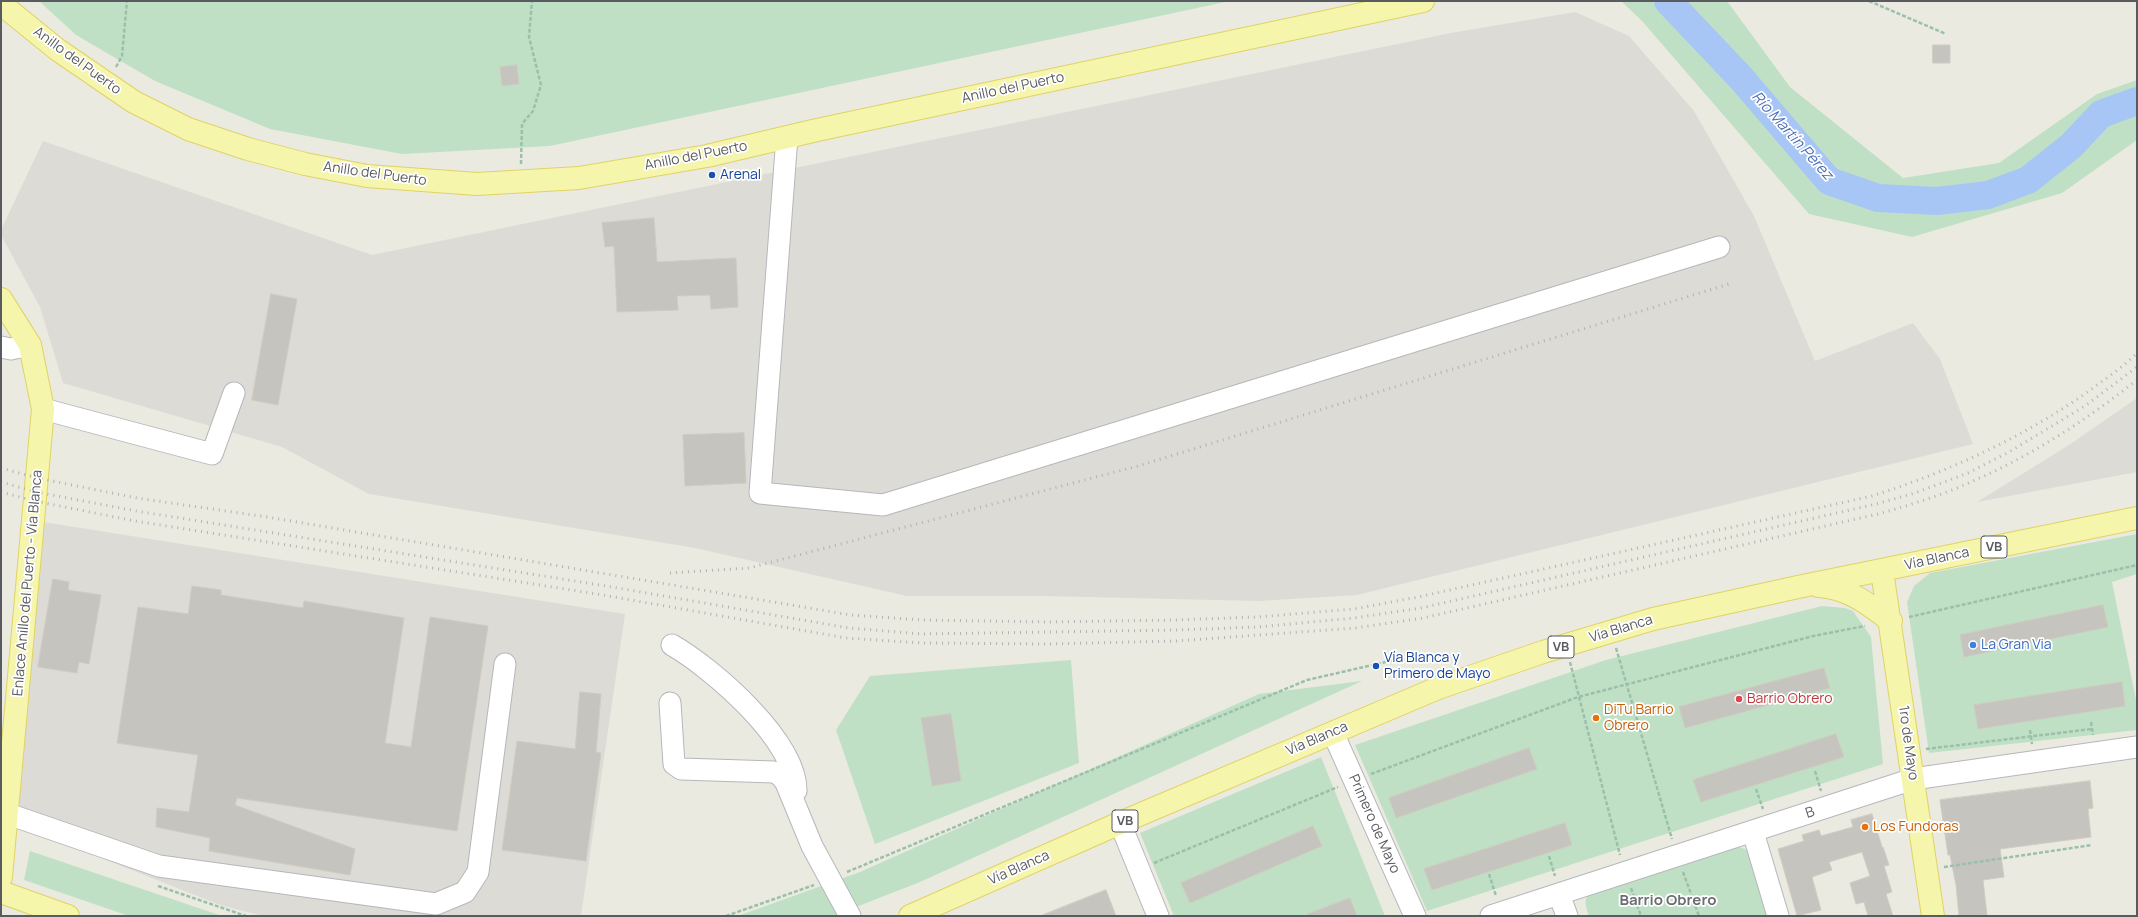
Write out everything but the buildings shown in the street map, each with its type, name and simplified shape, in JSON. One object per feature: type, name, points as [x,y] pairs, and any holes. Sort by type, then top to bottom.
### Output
[{"type":"main road","name":"Anillo del Puerto","points":[[1,4],[58,50],[134,102],[188,128],[248,149],[305,164],[367,176],[478,184],[521,183],[579,178],[707,156],[787,137],[1423,1]]},
{"type":"main road","name":"Enlace Anillo del Puerto - Vía Blanca","points":[[1,299],[30,345],[43,409],[8,814],[1,876]]},
{"type":"main road","name":"Vía Blanca","points":[[917,915],[1120,823],[1438,688],[1566,646],[1616,632],[1653,619],[1798,587],[2137,518]]},
{"type":"main road","name":"1ro de Mayo","points":[[1882,571],[1891,621],[1933,916]]},
{"type":"main road","points":[[1798,587],[1820,586],[1844,590],[1869,604],[1891,621]]},
{"type":"main road","points":[[1,892],[68,916]]},
{"type":"street","points":[[787,137],[760,493],[883,505],[1719,248]]},
{"type":"street","points":[[1,347],[11,349],[30,345]]},
{"type":"street","points":[[43,409],[212,454],[234,393]]},
{"type":"street","points":[[672,645],[691,656],[722,682],[750,708],[771,733],[790,763],[796,780],[794,801]]},
{"type":"street","points":[[8,814],[158,866],[436,904],[465,892],[478,872],[505,664]]},
{"type":"street","points":[[670,703],[674,764],[681,769],[774,772],[781,776],[794,801],[812,846],[829,880],[850,916]]},
{"type":"street","name":"Primero de Mayo","points":[[1333,733],[1415,916]]},
{"type":"street","name":"B","points":[[1496,914],[1913,779],[2137,747]]},
{"type":"street","points":[[1120,823],[1158,916]]},
{"type":"street","points":[[1753,832],[1778,916]]},
{"type":"street","points":[[1559,894],[1567,916]]},
{"type":"path","points":[[106,83],[122,56],[127,1]]},
{"type":"path","points":[[521,183],[522,124],[533,110],[541,85],[529,37],[532,1]]},
{"type":"path","points":[[1869,1],[1946,34]]},
{"type":"path","points":[[1139,869],[1354,781],[1578,697],[1626,683],[1813,636],[1891,621],[2137,566]]},
{"type":"path","points":[[1616,632],[1616,649],[1677,856],[1699,916]]},
{"type":"path","points":[[1566,646],[1578,697],[1625,873],[1641,916]]},
{"type":"path","points":[[726,916],[829,880],[1307,680],[1390,661],[1423,656]]},
{"type":"path","points":[[1910,751],[2092,728]]},
{"type":"path","points":[[1926,870],[2092,845]]},
{"type":"path","points":[[1489,874],[1496,914]]},
{"type":"shaded area","points":[[1575,12],[1629,36],[1694,111],[1754,216],[1815,361],[1913,323],[1940,359],[1973,444],[1357,595],[1259,601],[1042,596],[907,596],[695,548],[369,494],[282,447],[63,383],[40,307],[1,235],[1,230],[43,141],[372,255],[1451,33]]},
{"type":"shaded area","points":[[2137,398],[2137,472],[1977,502],[2069,445]]},
{"type":"shaded area","points":[[43,522],[625,614],[581,916],[263,916],[220,905],[13,823]]},
{"type":"green space","points":[[39,1],[1230,1],[550,146],[402,154],[270,129],[155,81],[76,35]]},
{"type":"green space","points":[[1621,1],[1727,1],[1790,87],[1903,178],[1999,163],[2097,94],[2137,80],[2137,140],[2062,193],[1912,237],[1809,214],[1642,21]]},
{"type":"green space","points":[[2137,534],[2137,574],[2112,582],[2137,705],[2137,730],[1929,753],[1907,602],[1914,586],[1930,573]]},
{"type":"green space","points":[[1822,606],[1845,608],[1853,611],[1871,637],[1883,764],[1427,911],[1355,745],[1606,660]]},
{"type":"green space","points":[[1071,660],[1079,763],[875,844],[836,730],[870,676]]},
{"type":"green space","points":[[1362,681],[920,882],[833,916],[738,916],[860,872],[1259,694]]},
{"type":"green space","points":[[1321,757],[1385,916],[1174,916],[1140,833]]},
{"type":"green space","points":[[1738,847],[1745,849],[1750,853],[1769,916],[1589,916],[1586,900],[1592,892]]},
{"type":"green space","points":[[30,851],[222,916],[129,916],[24,880]]},
{"type":"waterway","name":"Río Martín Pérez","points":[[1668,1],[1741,78],[1829,181],[1878,198],[1937,201],[1988,195],[2028,180],[2071,146],[2101,114],[2137,101]]},
{"type":"railway","points":[[670,573],[749,568],[1138,466],[1729,284]]},
{"type":"railway","points":[[1,468],[37,478],[137,498],[267,517],[851,615],[923,620],[1048,622],[1258,617],[1354,609],[1418,597],[1872,496],[1929,476],[1985,452],[2038,424],[2089,391],[2137,353]]},
{"type":"railway","points":[[1,482],[36,492],[136,511],[606,586],[849,628],[922,634],[1176,630],[1258,627],[1354,618],[1421,608],[1876,504],[1915,493],[1968,473],[2009,452],[2085,406],[2137,367]]},
{"type":"railway","points":[[1,492],[35,501],[135,521],[603,595],[846,638],[922,643],[1048,644],[1176,641],[1355,628],[1423,618],[1878,514],[1950,491],[2017,460],[2079,423],[2137,380]]},
{"type":"place","name":"Arenal","points":[[712,175]]},
{"type":"place","name":"La Gran Via","points":[[1973,645]]},
{"type":"place","name":"Vía Blanca y Primero de Mayo","points":[[1376,666]]},
{"type":"place","name":"Barrio Obrero","points":[[1739,699]]},
{"type":"place","name":"DiTu Barrio Obrero","points":[[1596,718]]},
{"type":"place","name":"Los Fundoras","points":[[1865,827]]},
{"type":"district","name":"Barrio Obrero","points":[[1668,901]]}]
